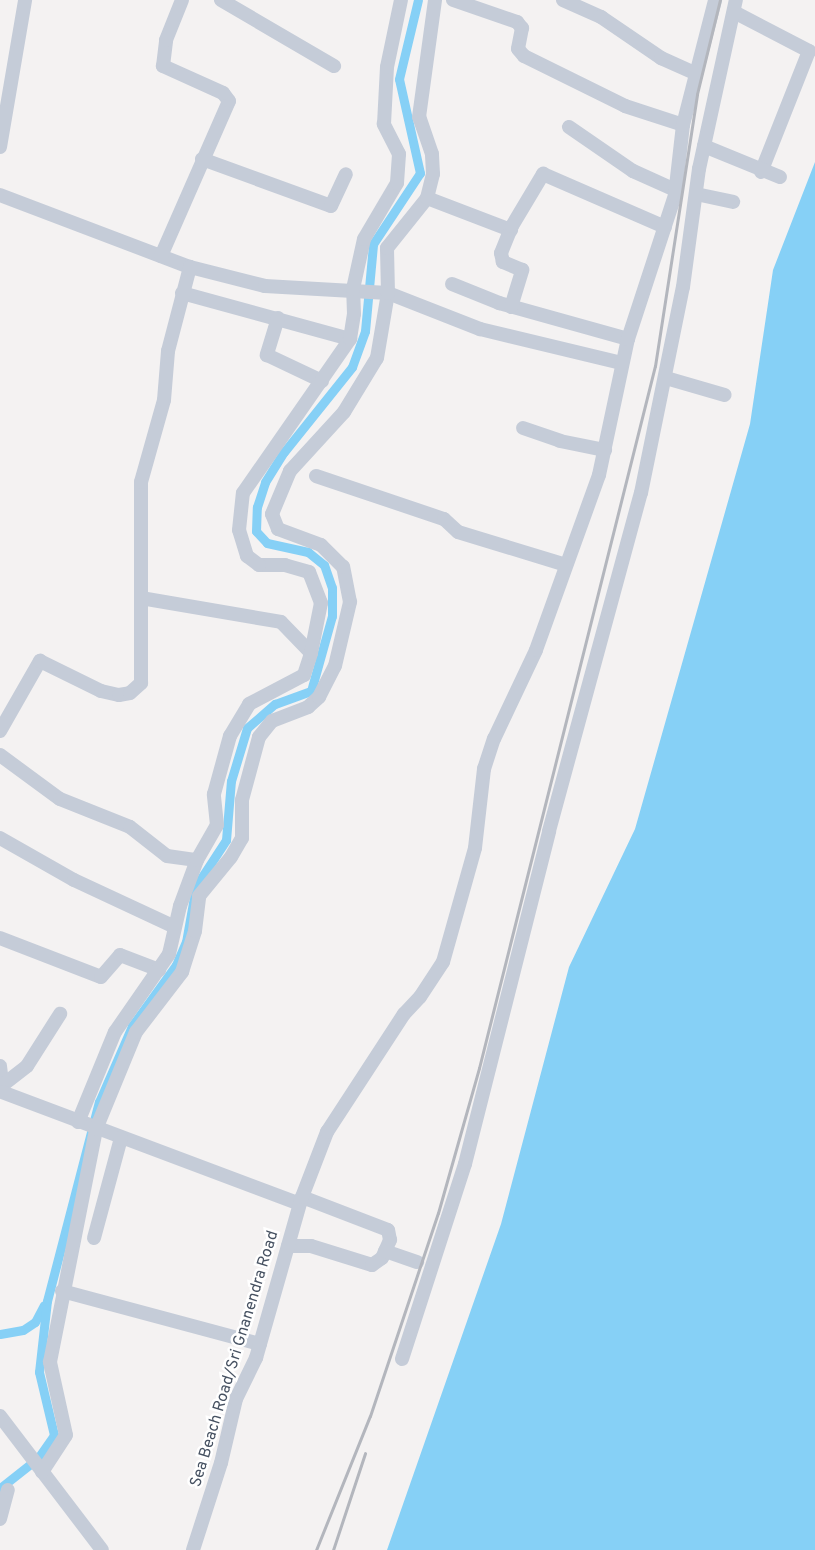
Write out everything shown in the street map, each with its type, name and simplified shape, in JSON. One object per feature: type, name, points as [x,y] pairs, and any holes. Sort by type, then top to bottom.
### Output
[{"type":"street","points":[[0,147],[25,0]]},
{"type":"street","points":[[161,256],[229,101],[223,93],[163,66],[166,40],[182,0]]},
{"type":"street","points":[[221,0],[334,66]]},
{"type":"street","points":[[42,1472],[66,1435],[50,1362],[86,1125],[115,1032],[169,954],[175,927],[197,860],[217,825],[214,794],[230,736],[249,704],[304,675],[311,653],[321,603],[309,572],[285,565],[259,565],[247,556],[238,530],[243,493],[350,339],[355,289],[364,239],[397,183],[399,154],[384,124],[387,67],[401,0]]},
{"type":"street","points":[[86,1125],[133,1037],[182,972],[195,931],[199,896],[238,847],[244,784],[259,736],[272,721],[308,707],[328,687],[333,674],[350,602],[343,567],[321,545],[278,529],[272,514],[290,471],[344,412],[372,368],[386,293],[387,248],[427,198],[433,174],[432,154],[419,117],[435,0]]},
{"type":"street","points":[[453,0],[518,22],[522,28],[518,49],[524,57],[625,106],[683,125]]},
{"type":"street","points":[[563,0],[601,17],[661,58],[695,73]]},
{"type":"street","name":"Sea Beach Road/Sri Gnanendra Road","points":[[193,1550],[221,1464],[236,1399],[260,1344],[301,1200],[342,1107],[443,962],[479,830],[487,759],[504,713],[536,650],[605,450],[628,339],[666,225],[675,190],[683,125],[711,1]]},
{"type":"street","points":[[402,1359],[447,1227],[496,1053],[549,831],[641,493],[666,378],[704,146],[734,6],[809,51],[761,172]]},
{"type":"street","points":[[569,128],[633,171],[675,190]]},
{"type":"street","points":[[704,146],[761,172],[780,177]]},
{"type":"street","points":[[202,159],[331,206],[346,174]]},
{"type":"street","points":[[511,307],[522,275],[520,266],[500,258],[511,230],[538,179],[548,173],[666,225],[691,229]]},
{"type":"street","points":[[696,194],[732,202]]},
{"type":"street","points":[[0,195],[190,267],[265,286],[355,289],[386,293],[480,329],[622,363]]},
{"type":"street","points":[[427,198],[511,230]]},
{"type":"street","points":[[0,731],[40,661],[101,691],[119,695],[130,693],[141,683],[141,482],[164,400],[168,351],[190,267]]},
{"type":"street","points":[[452,284],[511,307],[628,339]]},
{"type":"street","points":[[182,293],[350,339]]},
{"type":"street","points":[[278,318],[267,356],[322,381]]},
{"type":"street","points":[[666,378],[725,396]]},
{"type":"street","points":[[523,428],[560,441],[605,450]]},
{"type":"street","points":[[316,476],[444,519],[458,532],[566,565]]},
{"type":"street","points":[[141,598],[281,622],[311,653]]},
{"type":"street","points":[[0,755],[60,799],[130,827],[168,856],[197,860]]},
{"type":"street","points":[[0,838],[74,880],[175,927]]},
{"type":"street","points":[[0,938],[101,977],[120,955],[159,970]]},
{"type":"street","points":[[2,1091],[27,1066],[60,1014]]},
{"type":"street","points":[[0,1066],[2,1091]]},
{"type":"street","points":[[2,1091],[121,1138],[388,1230],[390,1240],[385,1251],[372,1265],[311,1246],[288,1246]]},
{"type":"street","points":[[94,1238],[121,1138]]},
{"type":"street","points":[[385,1251],[417,1262]]},
{"type":"street","points":[[62,1291],[260,1344]]},
{"type":"street","points":[[0,1416],[102,1550]]},
{"type":"street","points":[[0,1518],[8,1490]]},
{"type":"water","points":[[815,162],[815,1550],[387,1550],[501,1224],[569,967],[635,829],[750,424],[773,270]]},
{"type":"waterway","points":[[0,1488],[38,1458],[54,1435],[39,1372],[47,1301],[99,1102],[132,1026],[176,965],[186,942],[196,886],[226,840],[231,781],[247,728],[275,704],[311,691],[332,616],[332,588],[324,565],[308,552],[267,543],[256,531],[257,507],[265,482],[284,452],[352,367],[365,331],[373,244],[420,173],[399,79],[418,0]]},
{"type":"waterway","points":[[0,1334],[23,1330],[35,1322],[44,1305]]},
{"type":"railway","points":[[316,1550],[370,1416],[438,1213],[479,1068],[655,366],[697,94],[720,0]]},
{"type":"railway","points":[[333,1550],[365,1453]]}]
